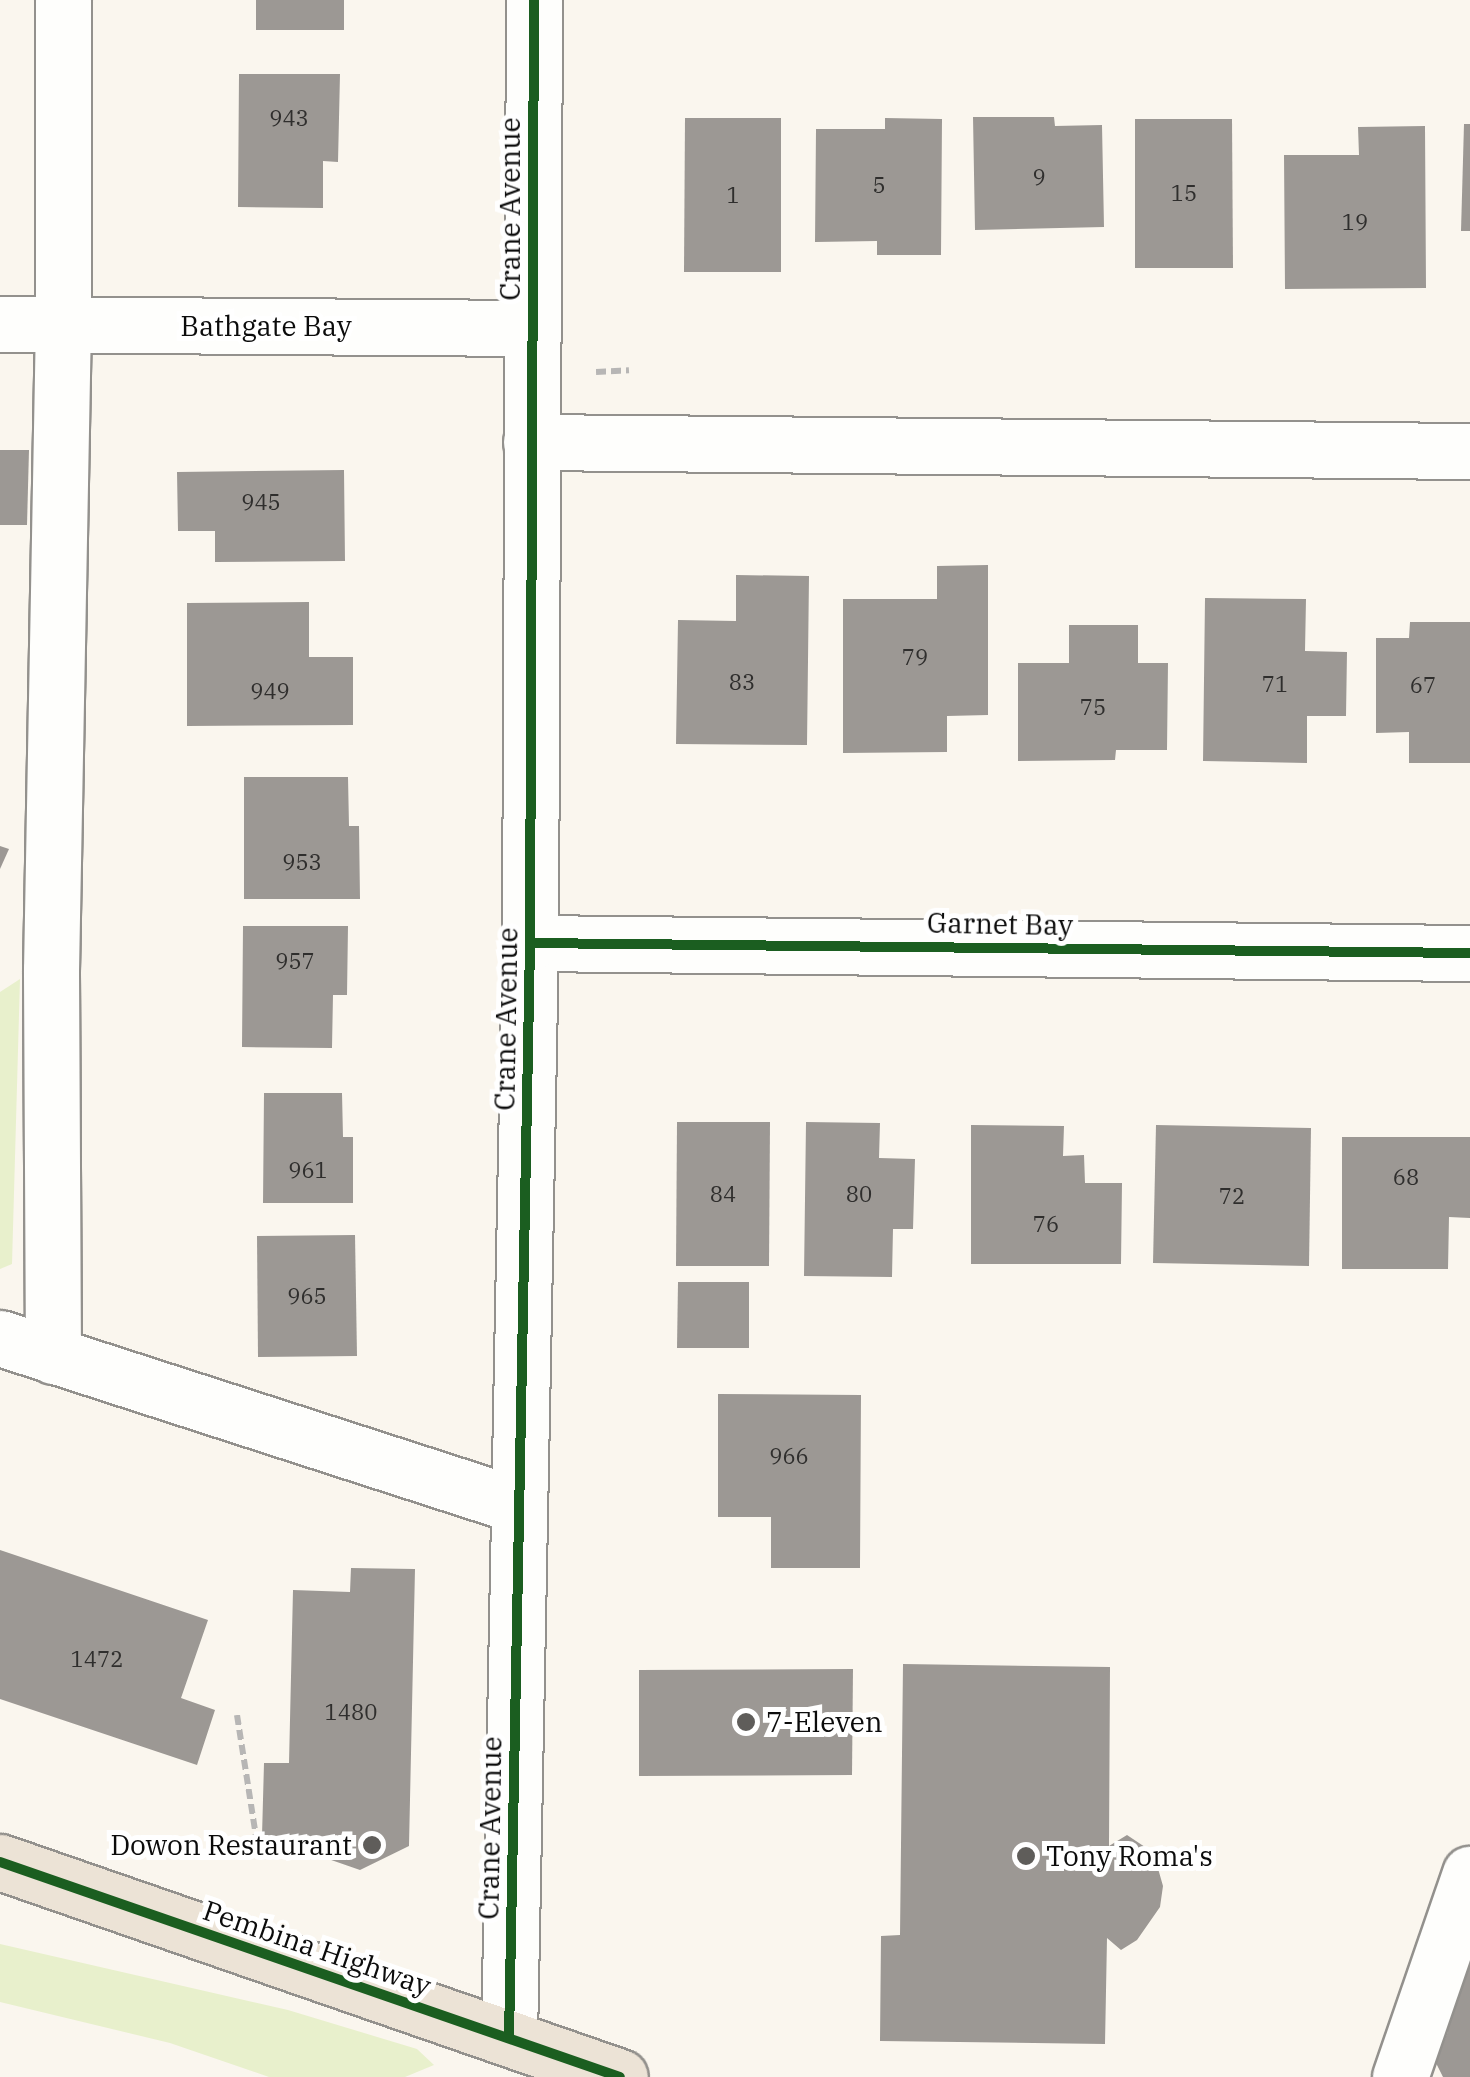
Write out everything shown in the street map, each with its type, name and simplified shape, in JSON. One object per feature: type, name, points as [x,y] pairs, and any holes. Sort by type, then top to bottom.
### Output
[{"type":"main road","name":"Pembina Highway","points":[[0,1862],[503,2057],[620,2077]]},
{"type":"street","points":[[52,1356],[51,970],[63,324],[63,0]]},
{"type":"street","name":"Crane Avenue","points":[[503,2057],[530,943],[534,0]]},
{"type":"street","name":"Bathgate Bay","points":[[0,324],[532,328]]},
{"type":"street","points":[[531,442],[1470,451]]},
{"type":"street","name":"Garnet Bay","points":[[530,943],[1470,952]]},
{"type":"street","points":[[0,1338],[517,1505]]},
{"type":"street","points":[[1400,2077],[1470,1874]]},
{"type":"path","points":[[590,372],[629,370]]},
{"type":"path","points":[[237,1714],[258,1849]]},
{"type":"green space","points":[[20,979],[12,1264],[0,1269],[0,992]]},
{"type":"green space","points":[[0,1944],[288,2010],[417,2049],[434,2065],[405,2077],[269,2077],[170,2043],[0,2002]]},
{"type":"building","points":[[256,0],[344,0],[344,30],[256,30]]},
{"type":"building","points":[[239,74],[340,74],[338,162],[323,161],[323,208],[238,207]]},
{"type":"building","points":[[973,117],[1054,117],[1055,126],[1102,125],[1104,227],[975,230]]},
{"type":"building","points":[[685,118],[781,118],[781,272],[684,272]]},
{"type":"building","points":[[885,118],[942,119],[941,255],[877,255],[877,241],[815,242],[816,129],[885,129]]},
{"type":"building","points":[[1135,119],[1232,119],[1233,268],[1135,268]]},
{"type":"building","points":[[1464,124],[1470,124],[1470,231],[1461,231]]},
{"type":"building","points":[[1425,126],[1426,288],[1285,289],[1284,155],[1359,155],[1358,127]]},
{"type":"building","points":[[0,450],[29,450],[27,525],[0,525]]},
{"type":"building","points":[[344,470],[345,561],[215,562],[215,531],[178,531],[177,472]]},
{"type":"building","points":[[988,565],[988,715],[947,716],[947,752],[843,753],[843,599],[937,599],[937,566]]},
{"type":"building","points":[[736,575],[809,576],[807,745],[676,744],[678,620],[736,621]]},
{"type":"building","points":[[1205,598],[1306,599],[1305,651],[1347,652],[1346,716],[1307,716],[1307,763],[1203,761]]},
{"type":"building","points":[[309,602],[309,657],[353,657],[353,725],[187,726],[187,603]]},
{"type":"building","points":[[1410,622],[1470,622],[1470,763],[1409,763],[1409,732],[1376,733],[1376,638],[1409,638]]},
{"type":"building","points":[[1069,625],[1138,625],[1138,663],[1168,663],[1167,750],[1116,750],[1115,760],[1018,761],[1018,663],[1069,663]]},
{"type":"building","points":[[244,777],[348,777],[349,826],[359,826],[360,899],[244,899]]},
{"type":"building","points":[[0,846],[9,849],[0,869]]},
{"type":"building","points":[[243,926],[348,926],[347,995],[333,995],[332,1048],[242,1047]]},
{"type":"building","points":[[264,1093],[342,1093],[343,1137],[353,1137],[353,1203],[263,1203]]},
{"type":"building","points":[[677,1122],[770,1122],[769,1266],[676,1266]]},
{"type":"building","points":[[806,1122],[880,1123],[879,1158],[915,1159],[913,1229],[893,1229],[892,1277],[804,1276]]},
{"type":"building","points":[[971,1125],[1064,1126],[1063,1156],[1084,1155],[1085,1183],[1122,1183],[1121,1264],[971,1264]]},
{"type":"building","points":[[1156,1125],[1311,1128],[1309,1266],[1153,1263]]},
{"type":"building","points":[[1342,1137],[1470,1137],[1470,1218],[1449,1217],[1448,1269],[1342,1269]]},
{"type":"building","points":[[355,1235],[357,1356],[258,1357],[257,1236]]},
{"type":"building","points":[[678,1282],[749,1282],[749,1348],[677,1348]]},
{"type":"building","points":[[718,1394],[861,1395],[860,1568],[771,1568],[771,1517],[718,1517]]},
{"type":"building","points":[[0,1550],[208,1620],[181,1698],[215,1710],[197,1765],[0,1699]]},
{"type":"building","points":[[351,1568],[415,1569],[409,1846],[360,1870],[262,1836],[264,1763],[289,1763],[293,1590],[350,1592]]},
{"type":"building","name":"Tony Roma's","points":[[903,1664],[1110,1667],[1109,1846],[1127,1835],[1145,1847],[1157,1865],[1163,1886],[1160,1907],[1137,1940],[1121,1950],[1107,1938],[1105,2044],[880,2041],[881,1936],[900,1935]]},
{"type":"building","name":"7-Eleven","points":[[853,1669],[852,1775],[639,1776],[639,1670]]},
{"type":"building","points":[[1470,1931],[1470,2077],[1443,2077],[1436,2063],[1448,2031],[1437,2027]]},
{"type":"cycle path","points":[[509,2038],[530,943],[534,0]]},
{"type":"cycle path","points":[[530,943],[1470,953]]},
{"type":"cycle path","points":[[0,1862],[620,2077]]},
{"type":"place","name":"7-Eleven","points":[[746,1722]]},
{"type":"place","name":"Dowon Restaurant","points":[[372,1845]]},
{"type":"place","name":"Tony Roma's","points":[[1026,1856]]}]
